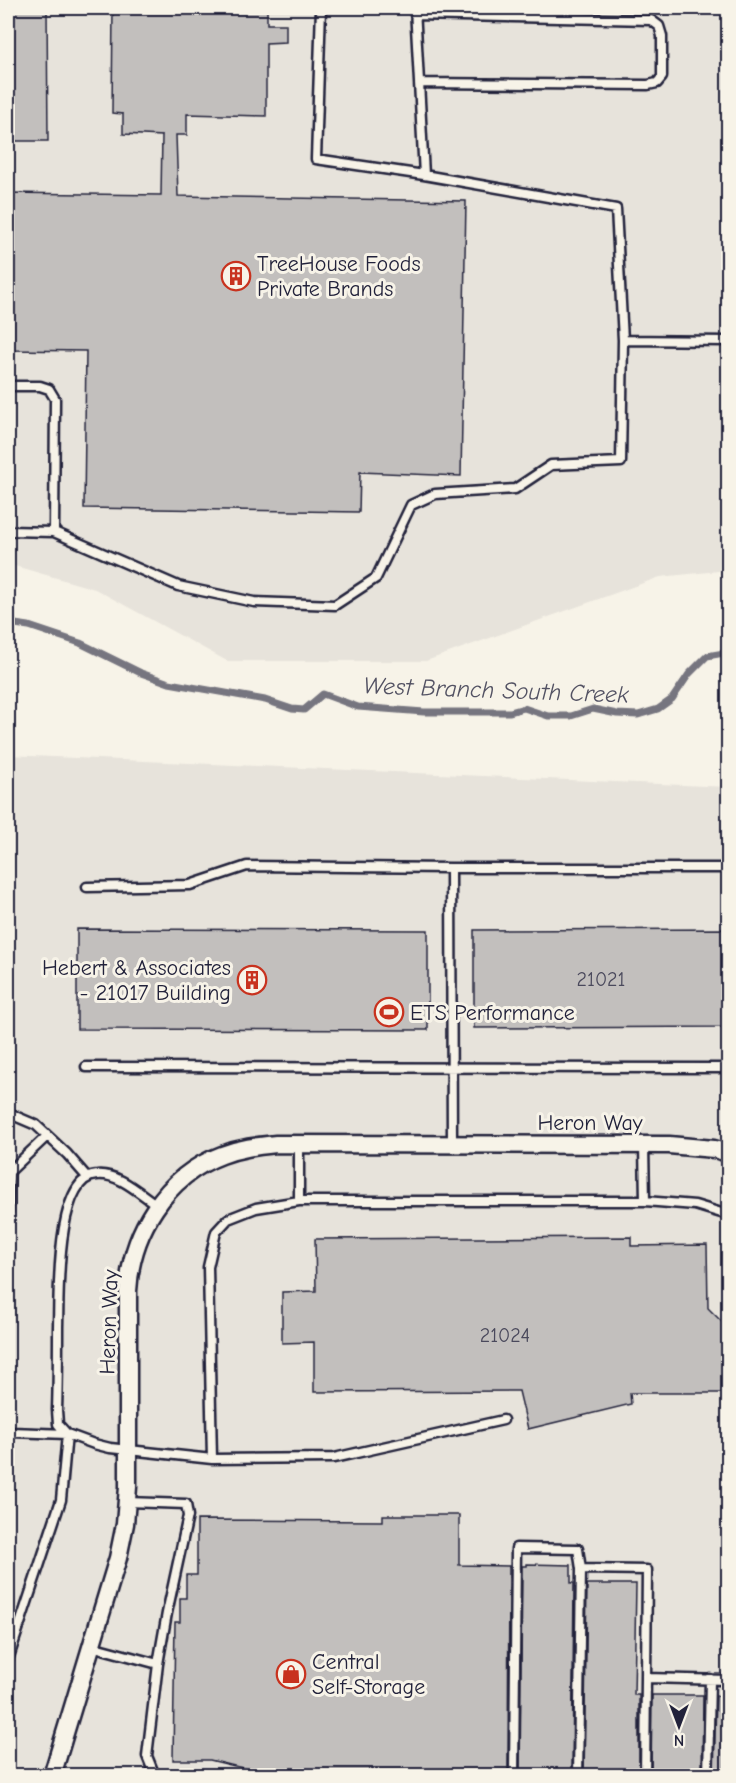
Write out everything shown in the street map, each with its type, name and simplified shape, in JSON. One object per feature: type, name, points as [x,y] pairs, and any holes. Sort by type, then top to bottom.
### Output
[{"type":"street","name":"Heron Way","points":[[52,1776],[122,1542],[127,1502],[129,1278],[137,1243],[146,1224],[157,1205],[182,1178],[219,1156],[247,1147],[299,1144],[644,1145],[691,1146],[729,1153]]},
{"type":"lane","points":[[8,531],[54,532],[178,586],[254,602],[335,604],[376,578],[411,505],[435,494],[515,489],[551,465],[621,462],[623,340],[616,209],[424,175],[316,159],[321,8]]},
{"type":"lane","points":[[419,83],[648,85],[657,83],[662,77],[662,36],[659,26],[651,20],[415,11],[424,175]]},
{"type":"lane","points":[[623,340],[729,341]]},
{"type":"lane","points":[[8,386],[40,386],[49,389],[55,399],[54,532]]},
{"type":"lane","points":[[87,887],[190,885],[247,866],[721,868]]},
{"type":"lane","points":[[451,868],[452,1144]]},
{"type":"lane","points":[[86,1067],[720,1068]]},
{"type":"lane","points":[[8,1113],[36,1125],[87,1177]]},
{"type":"lane","points":[[8,1212],[9,1172],[47,1136]]},
{"type":"lane","points":[[299,1144],[299,1201]]},
{"type":"lane","points":[[644,1145],[645,1201]]},
{"type":"lane","points":[[8,1660],[61,1500],[67,1434],[58,1424],[57,1410],[60,1252],[65,1218],[78,1185],[87,1177],[96,1174],[114,1176],[157,1205]]},
{"type":"lane","points":[[212,1459],[208,1267],[216,1232],[228,1219],[256,1208],[299,1201],[645,1201],[695,1205],[729,1215]]},
{"type":"lane","points":[[8,1430],[67,1434],[94,1444],[212,1459],[334,1458],[503,1420]]},
{"type":"lane","points":[[127,1502],[186,1504],[188,1516],[158,1664],[147,1756],[155,1776]]},
{"type":"lane","points":[[514,1776],[516,1548],[578,1549],[581,1569],[578,1776]]},
{"type":"lane","points":[[581,1569],[647,1570],[645,1776]]},
{"type":"lane","points":[[91,1646],[158,1664]]},
{"type":"lane","points":[[646,1678],[729,1680]]},
{"type":"lane","points":[[708,1776],[710,1679]]},
{"type":"shaded area","points":[[8,8],[728,8],[728,570],[660,577],[426,661],[227,661],[95,589],[8,566]]},
{"type":"shaded area","points":[[8,755],[728,787],[728,1775],[8,1775]]},
{"type":"building","points":[[8,8],[47,8],[48,141],[8,141]]},
{"type":"building","name":"TreeHouse Foods Private Brands","points":[[113,8],[267,8],[267,24],[286,24],[286,42],[266,43],[266,116],[187,114],[187,135],[176,135],[178,196],[466,201],[461,476],[360,472],[359,512],[84,508],[86,351],[8,350],[8,193],[161,195],[162,136],[123,134],[123,114],[112,113]]},
{"type":"building","name":"Hebert & Associates - 21017 Building","points":[[77,929],[428,930],[428,1030],[77,1029]]},
{"type":"building","points":[[729,929],[729,1027],[474,1028],[474,930]]},
{"type":"building","points":[[631,1237],[631,1246],[707,1245],[708,1308],[729,1329],[729,1384],[721,1393],[630,1393],[631,1404],[528,1429],[519,1391],[314,1392],[314,1342],[282,1343],[282,1292],[316,1291],[315,1239]]},
{"type":"building","points":[[383,1515],[459,1515],[459,1565],[509,1566],[508,1776],[275,1776],[210,1760],[173,1760],[175,1622],[180,1622],[180,1598],[186,1598],[186,1575],[197,1575],[197,1520],[383,1521]]},
{"type":"building","points":[[527,1564],[571,1565],[571,1583],[574,1583],[572,1776],[520,1776],[522,1566],[527,1566]]},
{"type":"building","points":[[587,1584],[636,1584],[634,1695],[639,1695],[639,1776],[584,1776]]},
{"type":"building","points":[[652,1695],[703,1695],[702,1776],[651,1776]]},
{"type":"building","points":[[716,1696],[729,1696],[729,1776],[714,1776]]},
{"type":"waterway","name":"West Branch South Creek","points":[[8,623],[29,626],[80,643],[141,673],[169,683],[265,700],[292,709],[304,710],[323,694],[358,707],[424,712],[510,712],[524,708],[548,716],[571,716],[593,709],[638,715],[658,709],[672,699],[689,674],[707,656],[724,653],[728,655]]},
{"type":"place","name":"TreeHouse Foods Private Brands","points":[[236,276]]},
{"type":"place","name":"Hebert & Associates - 21017 Building","points":[[252,980]]},
{"type":"place","name":"ETS Performance","points":[[389,1012]]},
{"type":"place","name":"Central Self-Storage","points":[[291,1674]]}]
